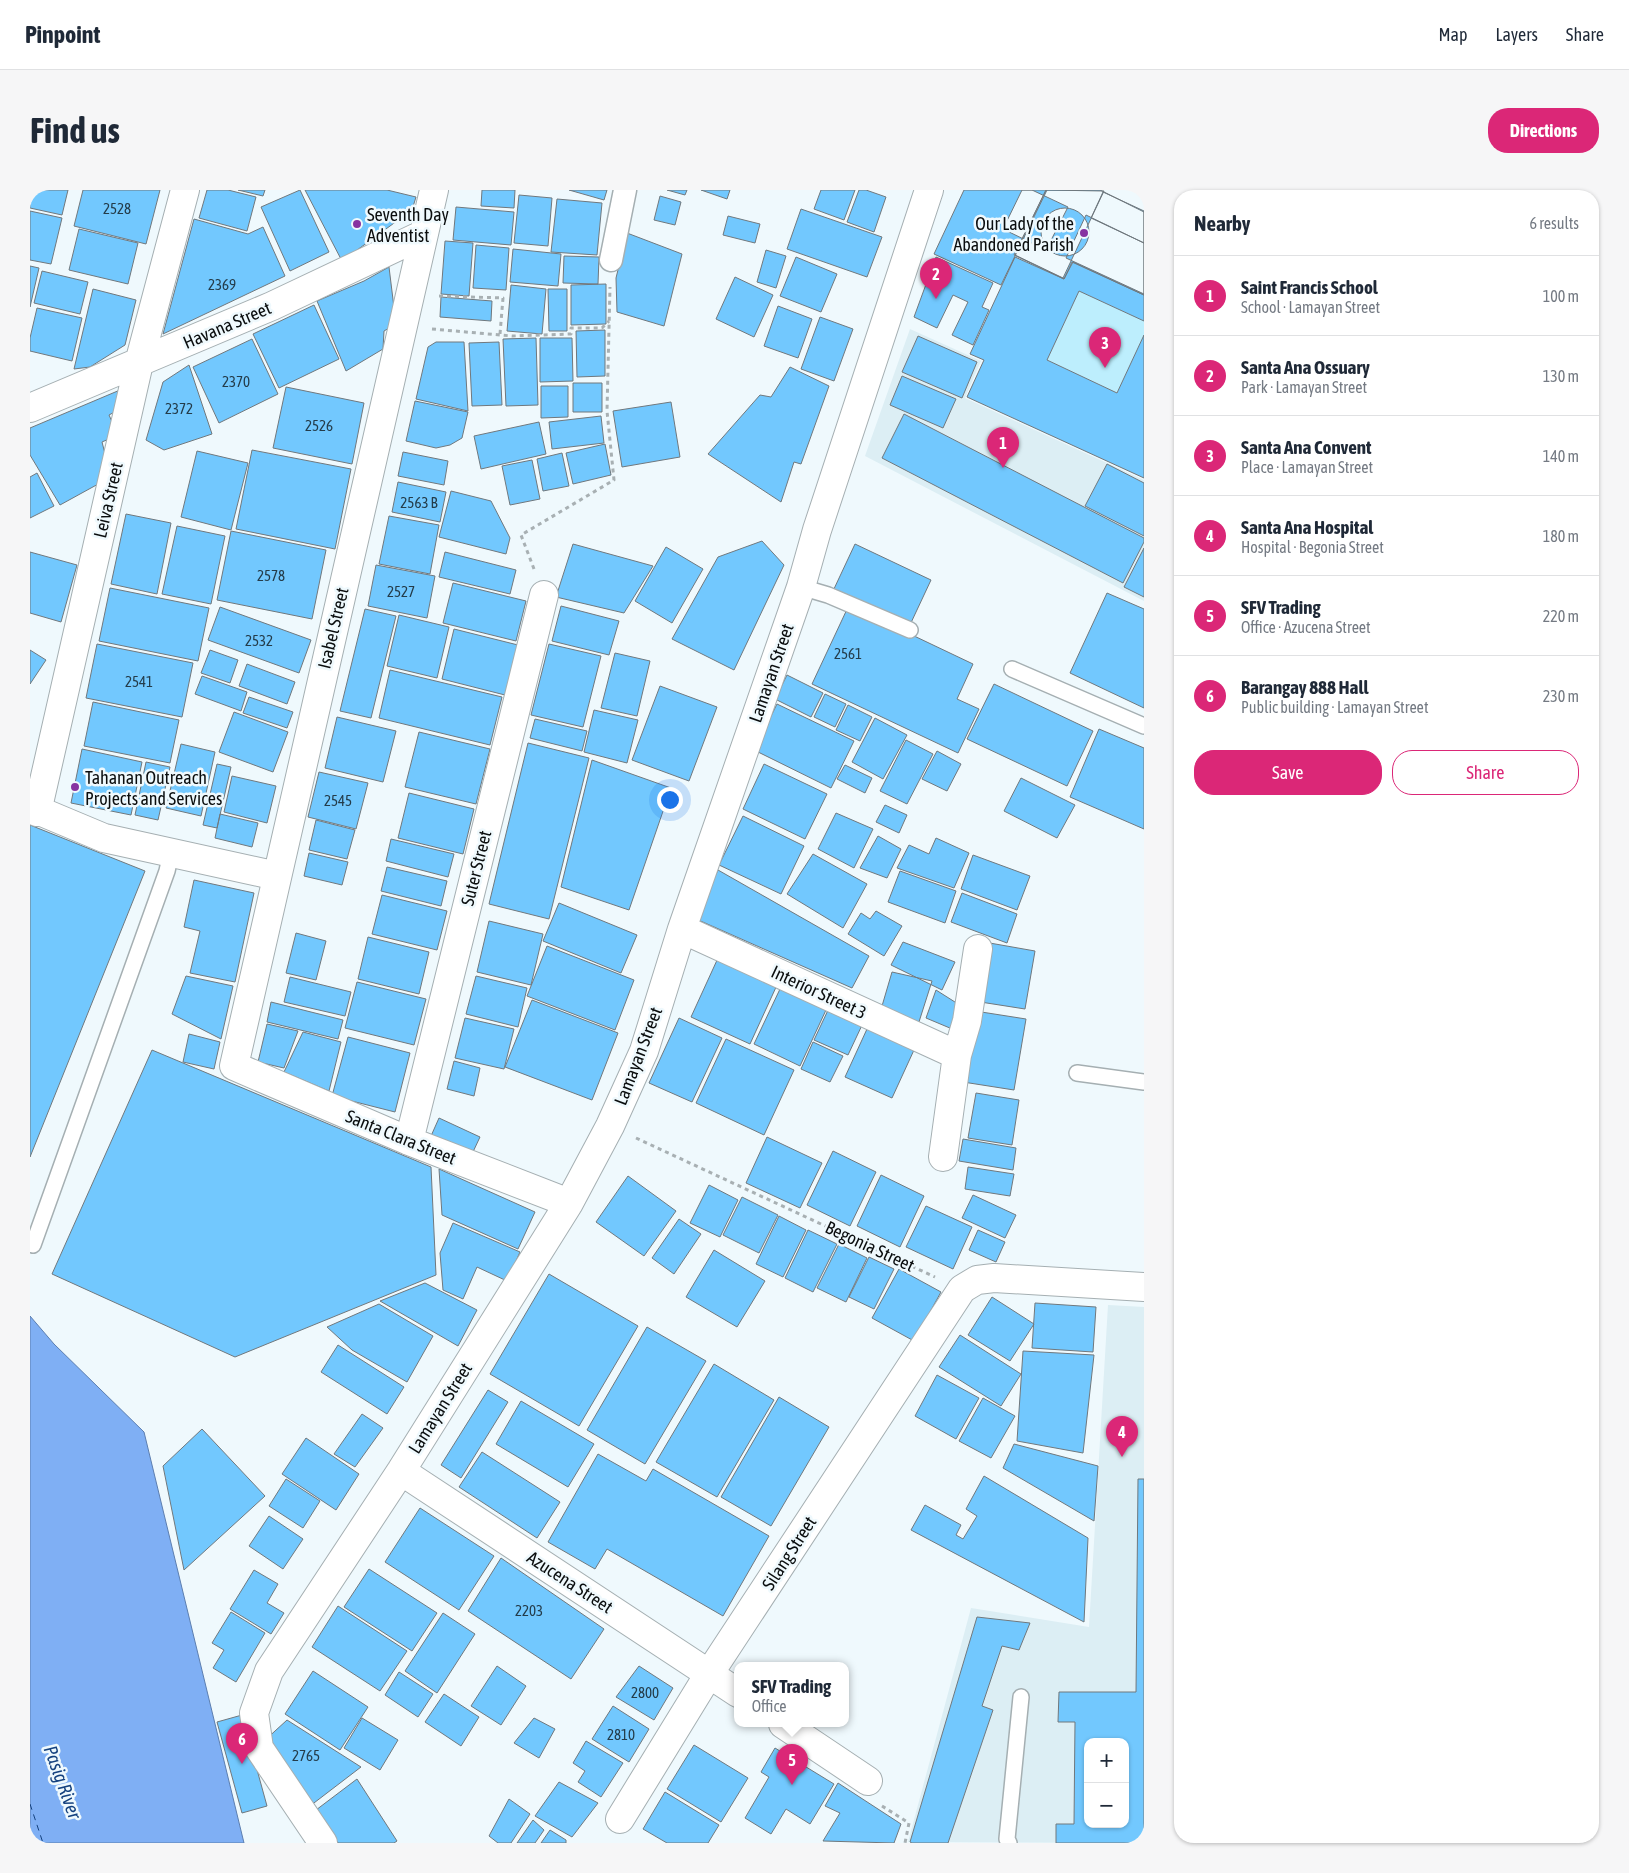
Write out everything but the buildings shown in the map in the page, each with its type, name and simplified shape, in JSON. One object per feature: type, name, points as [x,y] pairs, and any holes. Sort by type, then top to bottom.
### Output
[{"type":"street","name":"Leiva Street","points":[[34,810],[139,363],[185,190]]},
{"type":"street","name":"Isabel Street","points":[[234,1066],[408,294],[434,190]]},
{"type":"street","points":[[611,260],[625,190]]},
{"type":"street","name":"Lamayan Street","points":[[323,1843],[259,1748],[254,1713],[269,1671],[401,1471],[570,1203],[610,1126],[644,1051],[682,929],[800,587],[816,530],[929,190]]},
{"type":"street","name":"Havana Street","points":[[30,408],[272,306],[422,235]]},
{"type":"street","name":"Suter Street","points":[[409,1141],[544,596]]},
{"type":"street","points":[[34,810],[104,838],[277,876]]},
{"type":"street","name":"Interior Street 3","points":[[682,929],[957,1055]]},
{"type":"street","points":[[944,1157],[957,1055],[967,1021],[978,949]]},
{"type":"street","name":"Santa Clara Street","points":[[234,1066],[409,1141],[570,1203]]},
{"type":"street","points":[[962,1289],[977,1280],[994,1278],[1144,1287]]},
{"type":"street","name":"Silang Street","points":[[620,1819],[709,1674],[962,1289]]},
{"type":"street","name":"Azucena Street","points":[[401,1471],[734,1690]]},
{"type":"street","points":[[788,1727],[868,1781]]},
{"type":"lane","points":[[800,587],[828,595],[910,630]]},
{"type":"lane","points":[[1012,670],[1144,726]]},
{"type":"lane","points":[[33,1245],[167,872],[171,853]]},
{"type":"lane","points":[[1077,1073],[1144,1082]]},
{"type":"lane","points":[[1009,1843],[1006,1839],[1021,1697]]},
{"type":"path","points":[[544,596],[521,535],[614,480],[607,411],[611,260]]},
{"type":"path","points":[[408,294],[503,298],[500,334]]},
{"type":"path","points":[[402,326],[500,334],[571,334],[571,328],[602,328],[607,326],[610,320]]},
{"type":"path","name":"Begonia Street","points":[[610,1126],[962,1289]]},
{"type":"path","points":[[868,1781],[877,1802],[909,1824],[905,1843]]},
{"type":"shaded area","points":[[1079,291],[1144,321],[1144,335],[1117,393],[1047,360]]},
{"type":"shaded area","points":[[910,329],[981,361],[965,398],[1144,480],[1144,601],[865,456]]},
{"type":"shaded area","points":[[1108,1305],[1144,1307],[1144,1843],[908,1842],[971,1608],[1089,1627]]},
{"type":"water","name":"Pasig River","points":[[30,1316],[54,1344],[144,1432],[244,1843],[30,1843]]},
{"type":"ferry route","points":[[30,1804],[43,1843]]},
{"type":"place","name":"Seventh Day Adventist","points":[[357,224]]},
{"type":"place","name":"Our Lady of the Abandoned Parish","points":[[1084,233]]},
{"type":"place","name":"Santa Ana Ossuary","points":[[936,299]]},
{"type":"place","name":"Santa Ana Convent","points":[[1105,368]]},
{"type":"place","name":"Saint Francis School","points":[[1003,468]]},
{"type":"place","name":"Tahanan Outreach Projects and Services","points":[[75,787]]},
{"type":"place","name":"Santa Ana Hospital","points":[[1122,1457]]},
{"type":"place","name":"Barangay 888 Hall","points":[[242,1764]]},
{"type":"place","name":"SFV Trading","points":[[792,1785]]}]
